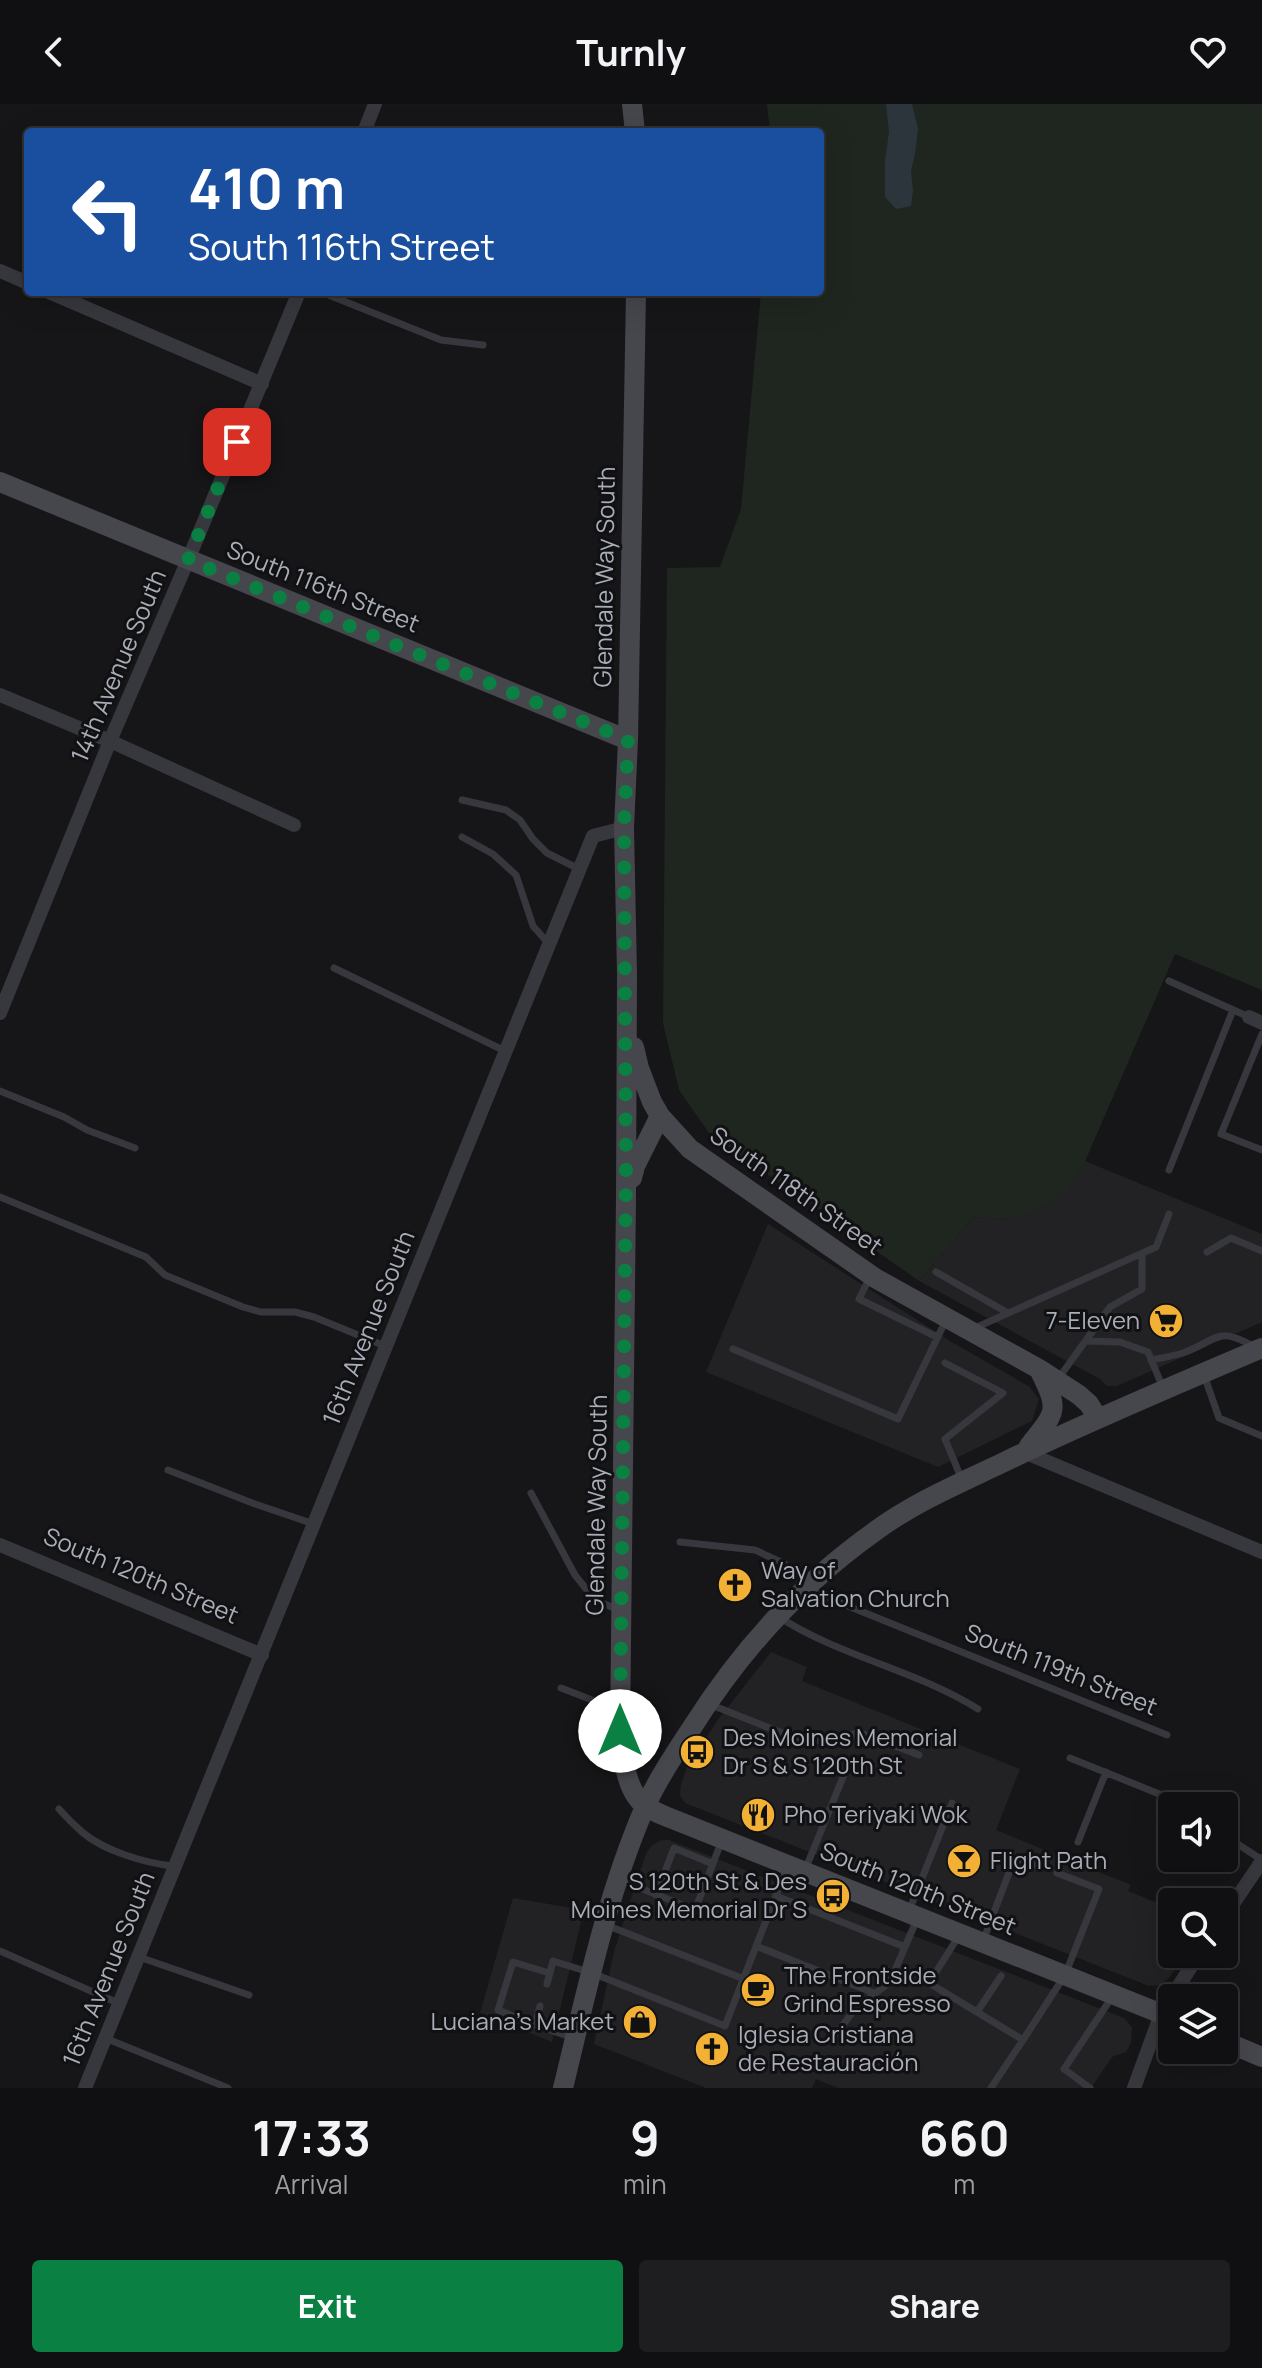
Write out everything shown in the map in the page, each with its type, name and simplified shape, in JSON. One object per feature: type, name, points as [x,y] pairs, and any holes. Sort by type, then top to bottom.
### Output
[{"type":"street","points":[[366,128],[375,104]]},
{"type":"street","points":[[632,104],[635,128]]},
{"type":"street","points":[[0,271],[24,281]]},
{"type":"street","points":[[58,296],[262,384]]},
{"type":"street","name":"14th Avenue South","points":[[0,1013],[110,741],[297,296]]},
{"type":"street","name":"Glendale Way South","points":[[636,296],[624,828],[626,1198],[620,1711],[624,1757],[634,1793],[645,1806]]},
{"type":"street","name":"South 116th Street","points":[[0,482],[628,740]]},
{"type":"street","points":[[0,695],[110,741],[294,825]]},
{"type":"street","name":"16th Avenue South","points":[[85,2088],[593,836],[624,828]]},
{"type":"street","name":"South 118th Street","points":[[627,974],[631,1034],[639,1068],[660,1116],[690,1149],[871,1275],[1039,1369],[1079,1395],[1097,1417]]},
{"type":"street","name":"Glendale Way South","points":[[626,1198],[635,1166],[660,1116]]},
{"type":"street","points":[[563,2088],[604,1924],[645,1806],[707,1703],[777,1616],[840,1557],[922,1502],[1097,1417],[1260,1348]]},
{"type":"street","points":[[1024,1452],[1054,1412],[1053,1397],[1039,1369]]},
{"type":"street","points":[[1024,1452],[1262,1552]]},
{"type":"street","name":"South 120th Street","points":[[0,1545],[262,1655]]},
{"type":"street","name":"South 120th Street","points":[[645,1806],[1158,2012]]},
{"type":"street","points":[[1238,1896],[1262,1860]]},
{"type":"street","points":[[1134,2088],[1158,2036]]},
{"type":"street","points":[[1238,2047],[1262,2057]]},
{"type":"lane","points":[[331,296],[441,340],[483,345]]},
{"type":"lane","points":[[462,800],[506,810],[520,820],[547,853],[579,869]]},
{"type":"lane","points":[[462,837],[493,854],[516,875],[533,926],[549,944]]},
{"type":"lane","points":[[334,968],[505,1051]]},
{"type":"lane","points":[[1169,981],[1256,1020]]},
{"type":"lane","points":[[1169,1170],[1233,1010]]},
{"type":"lane","points":[[1262,1034],[1221,1134],[1262,1150]]},
{"type":"lane","points":[[0,1091],[135,1148]]},
{"type":"lane","points":[[0,1197],[146,1257],[165,1275],[243,1307],[261,1312],[305,1314],[385,1346]]},
{"type":"lane","points":[[969,1330],[1156,1247],[1169,1214]]},
{"type":"lane","points":[[1207,1252],[1231,1238],[1262,1251]]},
{"type":"lane","points":[[1057,1381],[1110,1307],[1142,1289],[1142,1254]]},
{"type":"lane","points":[[936,1272],[1008,1313]]},
{"type":"lane","points":[[871,1275],[859,1299],[937,1337]]},
{"type":"lane","points":[[733,1349],[898,1419],[947,1318]]},
{"type":"lane","points":[[1151,1360],[1185,1352],[1212,1338],[1234,1335],[1260,1348]]},
{"type":"lane","points":[[1087,1341],[1120,1342],[1148,1352],[1163,1389]]},
{"type":"lane","points":[[945,1363],[1003,1393],[945,1439],[962,1482]]},
{"type":"lane","points":[[1203,1373],[1219,1418],[1262,1436]]},
{"type":"lane","points":[[168,1470],[314,1524]]},
{"type":"lane","points":[[531,1493],[575,1575],[595,1600],[621,1611]]},
{"type":"lane","points":[[680,1542],[755,1550],[785,1564],[806,1589]]},
{"type":"lane","name":"South 119th Street","points":[[806,1589],[1167,1735]]},
{"type":"lane","points":[[777,1616],[804,1633],[953,1693],[978,1709]]},
{"type":"lane","points":[[561,1688],[620,1711]]},
{"type":"lane","points":[[707,1703],[800,1740],[838,1741],[858,1732],[919,1755]]},
{"type":"lane","points":[[1070,1758],[1158,1793]]},
{"type":"lane","points":[[547,1984],[553,1961],[592,1973],[725,2026],[776,1896],[796,1868],[848,1765]]},
{"type":"lane","points":[[1078,1842],[1106,1772]]},
{"type":"lane","points":[[833,2038],[847,2017],[890,1982],[905,1947],[952,1803]]},
{"type":"lane","name":"16th Avenue South","points":[[59,1809],[84,1834],[101,1843],[150,1863],[173,1866]]},
{"type":"lane","points":[[618,1879],[695,1910],[722,1839]]},
{"type":"lane","points":[[1238,1844],[1262,1860]]},
{"type":"lane","points":[[656,1895],[674,1848],[713,1864]]},
{"type":"lane","points":[[982,1943],[1015,1857],[1041,1867]]},
{"type":"lane","points":[[991,2088],[1065,1975],[1099,1889],[1057,1873]]},
{"type":"lane","points":[[776,1896],[905,1947]]},
{"type":"lane","points":[[604,1924],[744,1979]]},
{"type":"lane","points":[[960,1934],[929,1983],[1023,2040]]},
{"type":"lane","points":[[756,1946],[874,1993]]},
{"type":"lane","points":[[0,1951],[118,2003]]},
{"type":"lane","points":[[137,1956],[249,1995]]},
{"type":"lane","points":[[549,1973],[513,1962],[498,2010],[575,2038]]},
{"type":"lane","points":[[977,2012],[1001,1976]]},
{"type":"lane","points":[[1090,2088],[1064,2069],[1113,1995]]},
{"type":"lane","points":[[535,2025],[540,2006]]},
{"type":"lane","points":[[105,2038],[228,2088]]},
{"type":"shaded area","points":[[767,104],[1262,104],[1262,990],[1175,954],[1083,1166],[1069,1188],[1037,1210],[1011,1219],[974,1217],[919,1281],[709,1133],[679,1090],[663,1023],[667,568],[720,567],[741,509],[761,296],[824,296],[824,128],[770,128]]},
{"type":"shaded area","points":[[886,104],[912,104],[918,129],[911,171],[911,206],[896,209],[885,197],[889,132]]},
{"type":"shaded area","points":[[1085,1161],[1262,1234],[1262,1322],[1117,1386],[1107,1386],[1100,1379],[919,1281],[974,1217],[1011,1219],[1069,1188]]},
{"type":"shaded area","points":[[768,1224],[950,1341],[1030,1387],[1039,1399],[1032,1421],[938,1467],[706,1372]]},
{"type":"shaded area","points":[[771,1652],[807,1667],[802,1681],[1020,1769],[996,1830],[1131,1885],[1128,1891],[1158,1903],[1158,1968],[1175,1968],[1161,1984],[1149,1986],[685,1803],[680,1795],[687,1767],[717,1721]]},
{"type":"shaded area","points":[[661,1840],[669,1840],[1124,2018],[1132,2027],[1131,2043],[1126,2052],[1112,2057],[1091,2088],[838,2088],[816,2079],[812,2088],[706,2088],[594,2044],[614,1952],[630,1901],[646,1854],[651,1846]]},
{"type":"shaded area","points":[[513,1898],[584,1910],[552,2042],[480,2013]]},
{"type":"place","name":"7-Eleven","points":[[1166,1321]]},
{"type":"place","name":"Way of Salvation Church","points":[[735,1585]]},
{"type":"place","name":"Des Moines Memorial Dr S & S 120th St","points":[[697,1752]]},
{"type":"place","name":"Pho Teriyaki Wok","points":[[758,1815]]},
{"type":"place","name":"Flight Path","points":[[964,1861]]},
{"type":"place","name":"S 120th St & Des Moines Memorial Dr S","points":[[833,1896]]},
{"type":"place","name":"The Frontside Grind Espresso","points":[[758,1990]]},
{"type":"place","name":"Luciana's Market","points":[[640,2022]]},
{"type":"place","name":"Iglesia Cristiana de Restauración","points":[[712,2049]]},
{"type":"route","points":[[237,442],[188,560],[628,740],[624,828],[627,974],[620,1731]]}]
